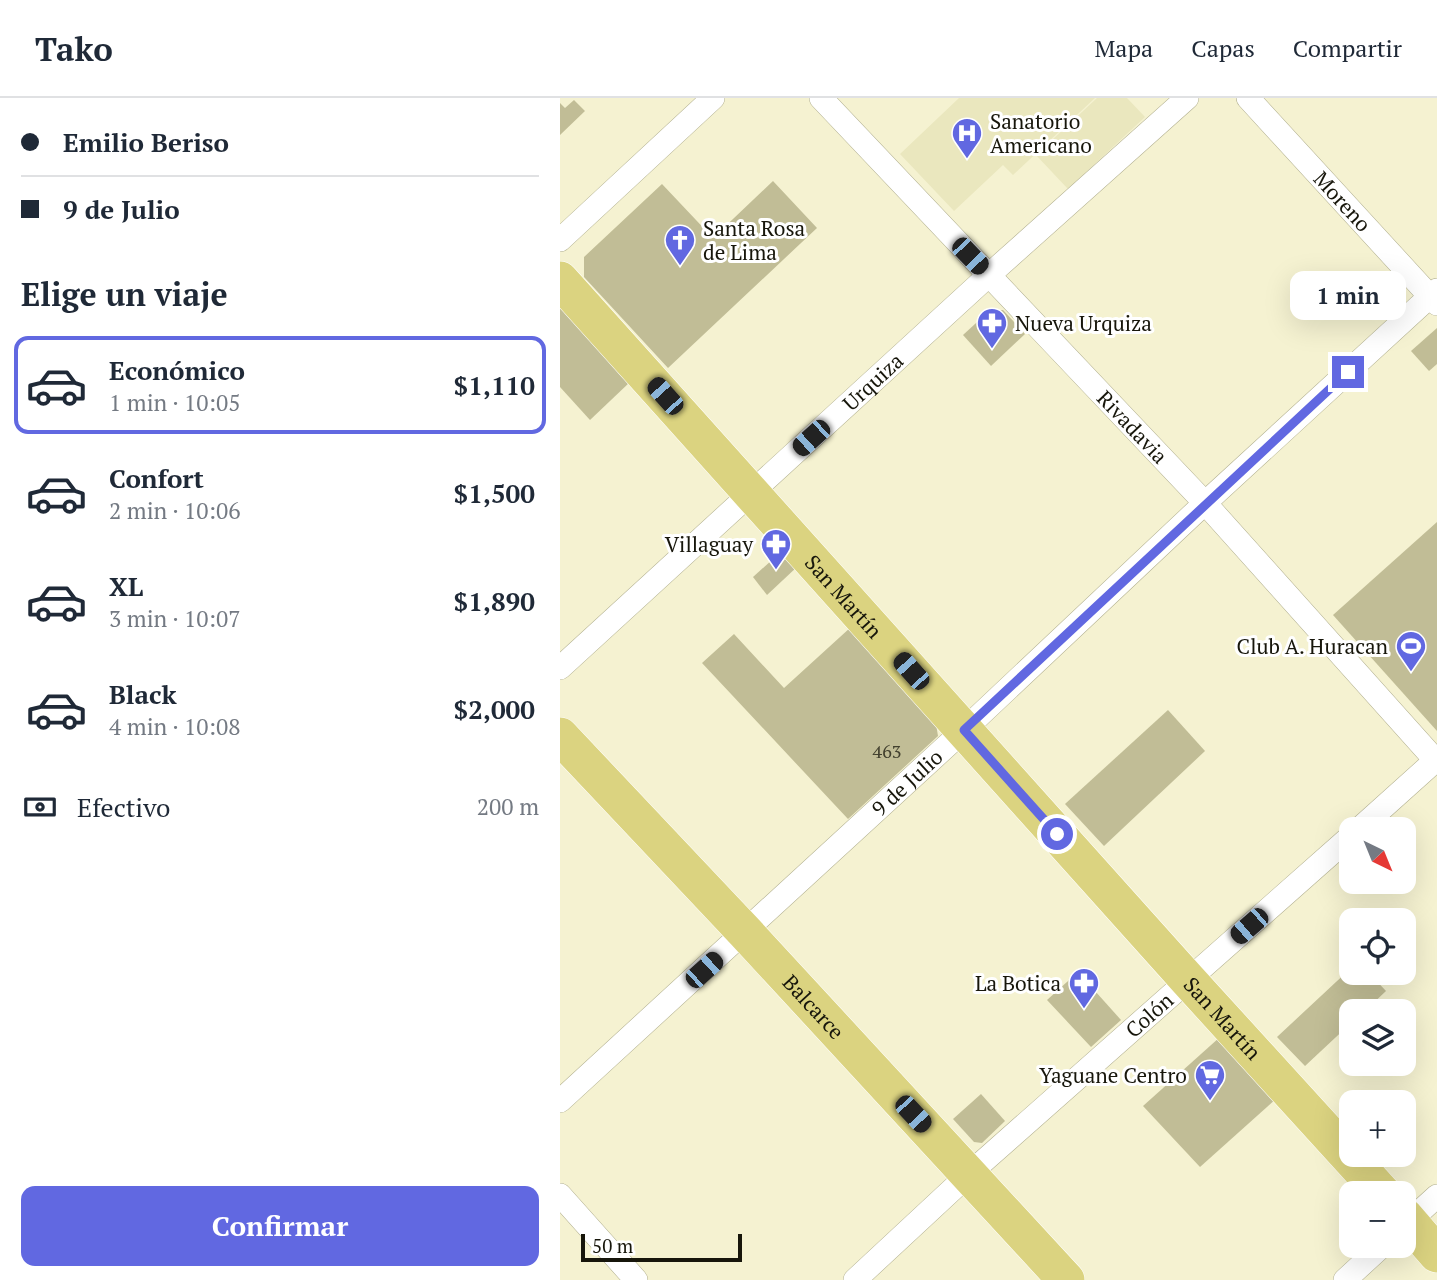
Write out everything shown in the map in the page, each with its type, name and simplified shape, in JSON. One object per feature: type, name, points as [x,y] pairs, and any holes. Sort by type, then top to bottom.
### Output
[{"type":"main road","name":"San Martín","points":[[560,280],[1371,1181]]},
{"type":"main road","name":"Balcarce","points":[[560,736],[1066,1280]]},
{"type":"main road","points":[[1416,1232],[1437,1254]]},
{"type":"street","points":[[560,240],[713,98]]},
{"type":"street","name":"Rivadavia","points":[[821,98],[1205,503],[1437,761]]},
{"type":"street","name":"Urquiza","points":[[560,668],[989,275],[1187,98]]},
{"type":"street","name":"Moreno","points":[[1248,98],[1435,297]]},
{"type":"street","name":"9 de Julio","points":[[560,1101],[964,730],[1205,503],[1435,297]]},
{"type":"street","points":[[1373,817],[1437,761]]},
{"type":"street","name":"Colón","points":[[855,1280],[969,1174],[1339,847]]},
{"type":"street","points":[[560,1195],[636,1280]]},
{"type":"street","points":[[1416,1212],[1437,1196]]},
{"type":"street","points":[[1345,1280],[1369,1258]]},
{"type":"shaded area","name":"Sanatorio Americano","points":[[959,98],[1095,98],[1013,175],[1003,165],[954,211],[900,154]]},
{"type":"shaded area","points":[[1097,98],[1127,98],[1145,117],[1068,189],[1036,155]]},
{"type":"building","points":[[574,100],[585,111],[560,135],[560,103],[565,108]]},
{"type":"building","name":"Santa Rosa de Lima","points":[[773,181],[817,228],[668,368],[584,277],[584,257],[662,184],[713,238]]},
{"type":"building","points":[[560,308],[630,382],[590,420],[560,387]]},
{"type":"building","name":"Nueva Urquiza","points":[[1003,310],[1025,334],[991,366],[963,335],[988,312]]},
{"type":"building","points":[[1437,328],[1437,364],[1429,371],[1411,351]]},
{"type":"building","name":"Club A. Huracan","points":[[1437,522],[1437,731],[1333,615]]},
{"type":"building","name":"Villaguay","points":[[783,550],[798,566],[767,595],[753,577]]},
{"type":"building","points":[[851,627],[935,718],[938,736],[848,819],[702,663],[734,634],[784,688]]},
{"type":"building","points":[[1168,710],[1205,751],[1104,846],[1065,804]]},
{"type":"building","name":"La Botica","points":[[1078,972],[1121,1020],[1091,1047],[1047,1000]]},
{"type":"building","points":[[1339,979],[1339,985],[1380,985],[1386,991],[1378,999],[1339,999],[1339,1034],[1305,1066],[1277,1037]]},
{"type":"building","name":"Yaguane Centro","points":[[1220,1037],[1277,1098],[1200,1167],[1143,1106]]},
{"type":"building","points":[[981,1094],[1005,1121],[982,1143],[974,1142],[953,1119]]},
{"type":"place","name":"Sanatorio Americano","points":[[967,160]]},
{"type":"place","name":"Santa Rosa de Lima","points":[[680,267]]},
{"type":"place","name":"Nueva Urquiza","points":[[992,350]]},
{"type":"place","name":"Villaguay","points":[[776,571]]},
{"type":"place","name":"Club A. Huracan","points":[[1411,673]]},
{"type":"place","name":"La Botica","points":[[1084,1010]]},
{"type":"place","name":"Yaguane Centro","points":[[1210,1102]]},
{"type":"route","points":[[1057,834],[964,730],[1348,372]]}]
